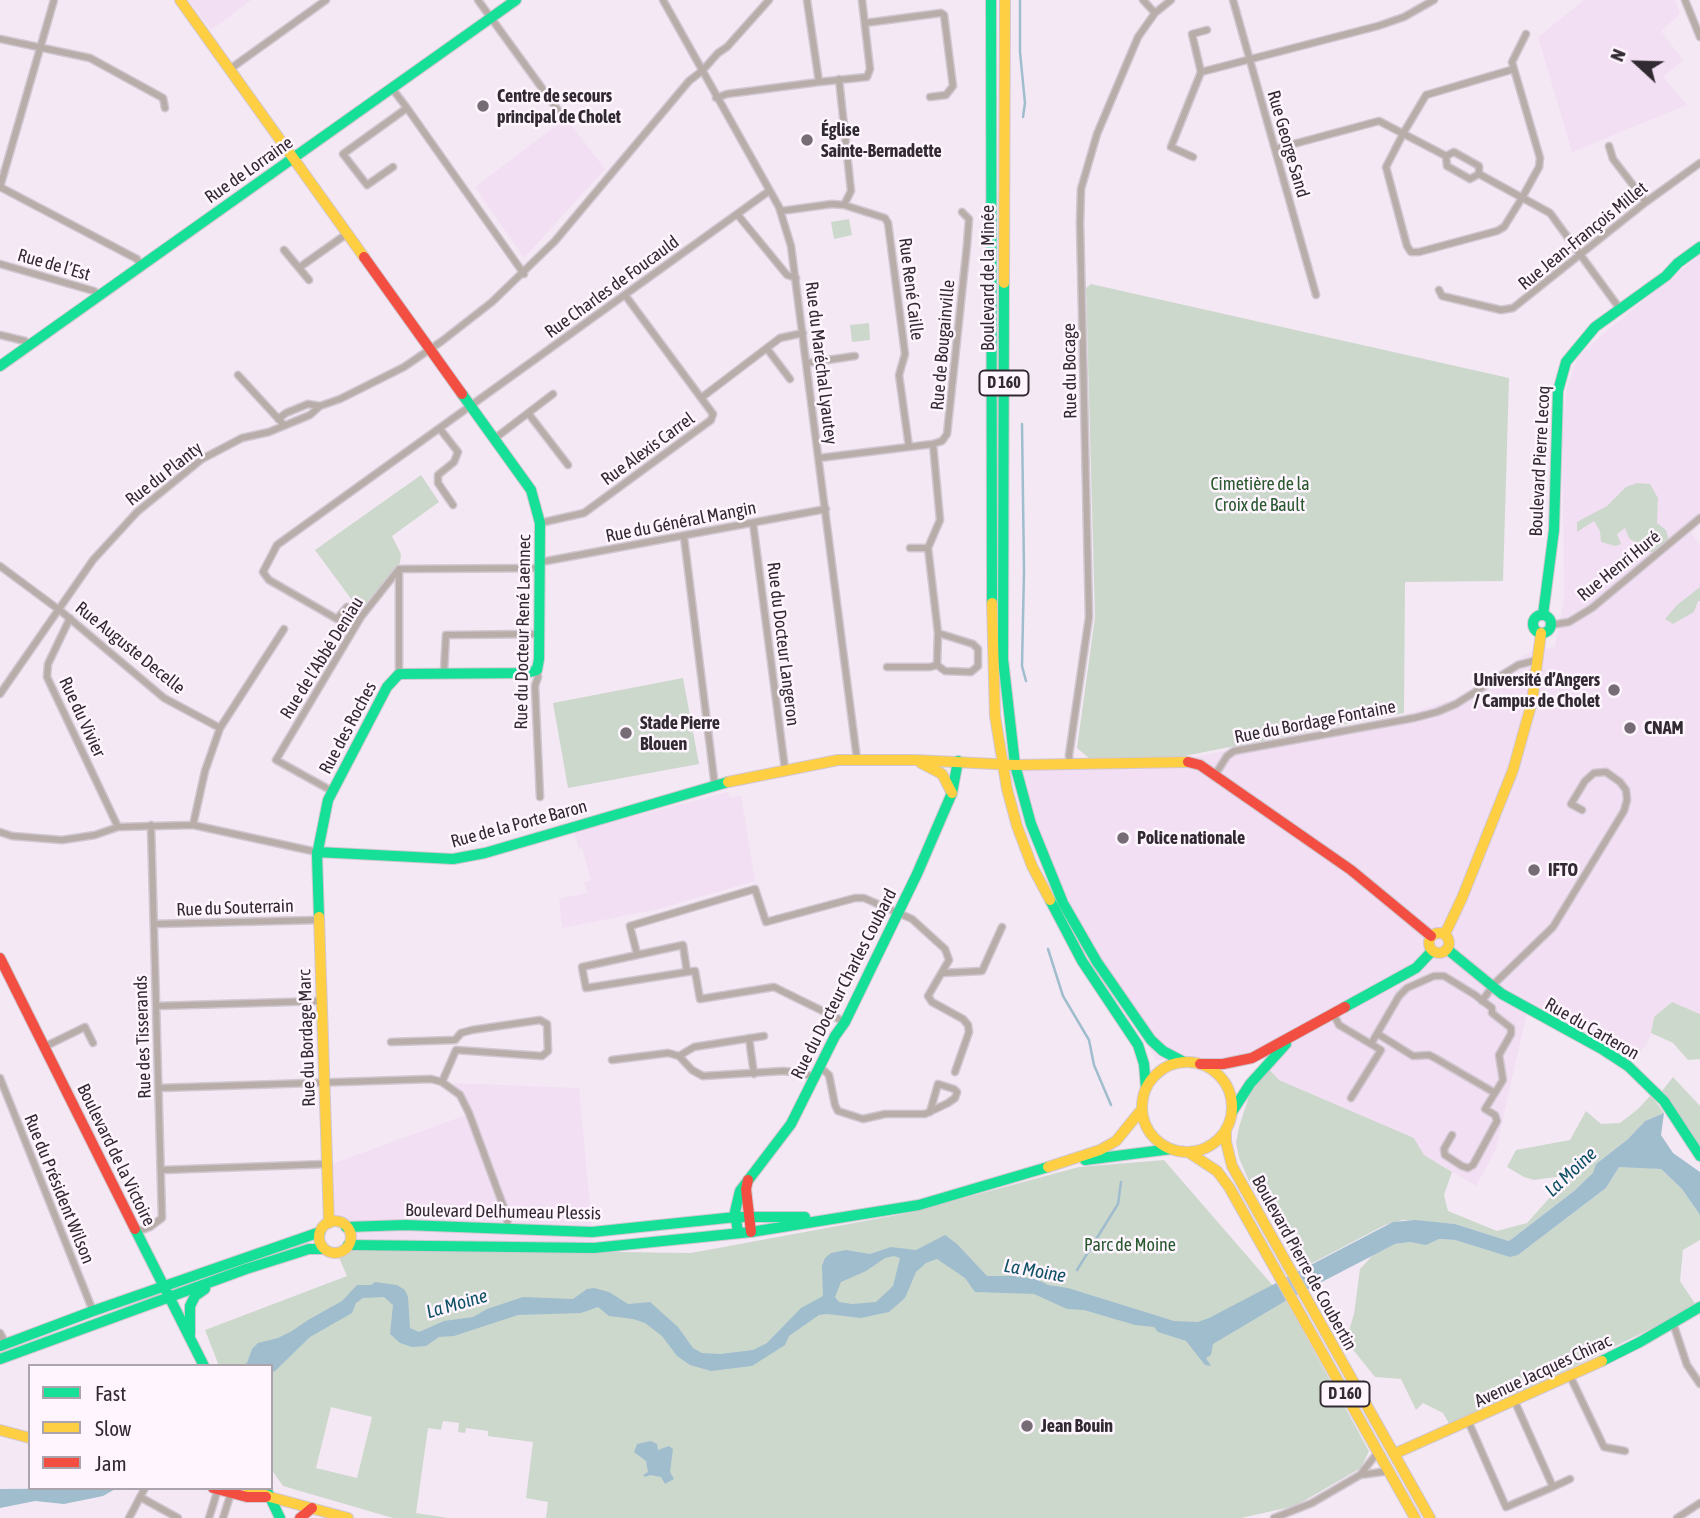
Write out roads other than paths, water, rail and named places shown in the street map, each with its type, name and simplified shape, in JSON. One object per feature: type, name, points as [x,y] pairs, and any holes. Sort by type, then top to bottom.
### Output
[{"type":"main road","name":"Rue du Docteur René Laennec","points":[[180,0],[531,490],[540,523],[537,670]]},
{"type":"main road","name":"Rue de Lorraine","points":[[0,366],[516,0]]},
{"type":"main road","name":"Boulevard de la Minée","points":[[991,0],[992,651],[994,705],[1003,764]]},
{"type":"main road","name":"Boulevard de la Minée","points":[[1005,0],[1003,659],[1015,765]]},
{"type":"main road","name":"Boulevard Pierre Lecoq","points":[[1445,934],[1513,771],[1532,702],[1541,633],[1533,624],[1537,617],[1543,615],[1554,530],[1557,407],[1566,362],[1582,340],[1700,247]]},
{"type":"main road","points":[[1541,633],[1549,630],[1551,625],[1550,620],[1543,615]]},
{"type":"main road","name":"Rue des Roches","points":[[317,852],[328,800],[393,678],[399,674],[527,673],[537,670]]},
{"type":"main road","name":"Rue de la Porte Baron","points":[[317,852],[453,859],[485,853],[785,769],[838,760],[958,761],[1015,765]]},
{"type":"main road","points":[[915,760],[942,774],[951,793]]},
{"type":"main road","name":"Rue du Docteur Charles Coubard","points":[[738,1233],[736,1217],[740,1191],[791,1124],[845,1022],[899,912],[951,793],[958,761]]},
{"type":"main road","points":[[1015,765],[1186,762],[1200,765],[1351,870],[1431,936]]},
{"type":"main road","name":"D 160","points":[[1003,764],[1017,826],[1032,866],[1082,961],[1138,1045],[1144,1064],[1146,1088]]},
{"type":"main road","name":"D 160","points":[[1015,765],[1031,824],[1063,903],[1097,962],[1151,1040],[1163,1051],[1184,1062]]},
{"type":"main road","name":"Rue du Bordage Marc","points":[[317,852],[329,1223]]},
{"type":"main road","points":[[1436,933],[1445,934],[1449,943],[1447,949],[1438,953],[1432,951],[1429,942],[1431,936],[1436,933]]},
{"type":"main road","name":"Rue du Carteron","points":[[1447,949],[1492,988],[1628,1066],[1664,1101],[1700,1156]]},
{"type":"main road","points":[[1291,1038],[1250,1084],[1232,1112],[1226,1129],[1210,1145],[1188,1152],[1171,1149],[1160,1143],[1151,1133],[1142,1109],[1146,1088],[1161,1070],[1184,1062],[1223,1064],[1252,1058],[1416,968],[1432,951]]},
{"type":"main road","name":"Boulevard de la Victoire","points":[[0,958],[203,1364]]},
{"type":"main road","points":[[1200,1064],[1224,1081],[1230,1094],[1232,1112]]},
{"type":"main road","name":"Boulevard Delhumeau Plessis","points":[[348,1245],[594,1248],[751,1232],[919,1205],[1100,1150],[1116,1141],[1142,1109]]},
{"type":"main road","name":"Boulevard Pierre de Coubertin","points":[[1226,1129],[1231,1166],[1430,1518]]},
{"type":"main road","name":"Boulevard Delhumeau Plessis","points":[[1063,1163],[1171,1149]]},
{"type":"main road","name":"Boulevard Pierre de Coubertin","points":[[1188,1152],[1217,1171],[1229,1187],[1415,1518]]},
{"type":"main road","points":[[748,1180],[746,1189],[752,1214],[751,1232]]},
{"type":"main road","name":"Boulevard Delhumeau Plessis","points":[[346,1227],[405,1225],[592,1232],[752,1214],[826,1218]]},
{"type":"main road","points":[[0,1359],[293,1254],[324,1249],[336,1253],[343,1251],[350,1236],[346,1227],[339,1222],[329,1223],[320,1232],[3,1345]]},
{"type":"main road","points":[[320,1232],[324,1249]]},
{"type":"main road","points":[[190,1338],[192,1301],[215,1282]]},
{"type":"main road","name":"Avenue Jacques Chirac","points":[[1394,1454],[1570,1376],[1700,1307]]},
{"type":"main road","points":[[0,1430],[28,1437]]},
{"type":"main road","points":[[220,1490],[247,1497],[267,1492],[348,1518]]},
{"type":"main road","points":[[267,1492],[280,1518]]},
{"type":"main road","points":[[299,1518],[312,1508]]},
{"type":"street","points":[[54,0],[0,187],[137,260],[140,265]]},
{"type":"street","points":[[230,69],[326,0]]},
{"type":"street","points":[[478,0],[563,117]]},
{"type":"street","name":"Rue du Maréchal Lyautey","points":[[663,0],[781,211],[791,246],[857,759]]},
{"type":"street","name":"Rue du Planty","points":[[0,694],[93,560],[116,533],[157,494],[202,459],[222,448],[310,415],[320,406],[404,367],[492,302],[524,274],[555,241],[689,81],[727,47],[769,0]]},
{"type":"street","points":[[807,0],[819,82]]},
{"type":"street","points":[[716,98],[727,94],[867,77],[870,69],[862,0]]},
{"type":"street","points":[[1143,0],[1155,13]]},
{"type":"street","name":"Rue du Bocage","points":[[1070,765],[1069,755],[1089,617],[1081,189],[1097,134],[1138,37],[1155,13],[1171,0]]},
{"type":"street","name":"Rue George Sand","points":[[1233,0],[1316,295]]},
{"type":"street","points":[[1200,72],[1378,26],[1434,0]]},
{"type":"street","points":[[1686,0],[1700,37]]},
{"type":"street","points":[[864,23],[941,13],[944,15],[953,86],[946,95],[930,97]]},
{"type":"street","points":[[1194,157],[1171,147],[1200,72],[1192,34],[1207,30]]},
{"type":"street","points":[[1514,69],[1426,95],[1404,132],[1386,167],[1407,246],[1411,251],[1419,253],[1504,227],[1539,167],[1540,158],[1512,62],[1526,34]]},
{"type":"street","points":[[0,39],[90,58],[163,98],[165,108]]},
{"type":"street","points":[[781,211],[832,204],[844,205],[851,191],[839,79]]},
{"type":"street","points":[[391,87],[524,274]]},
{"type":"street","points":[[393,166],[367,185],[343,154],[407,108]]},
{"type":"street","points":[[1275,149],[1379,121],[1446,156]]},
{"type":"street","points":[[1609,146],[1613,159],[1646,202]]},
{"type":"street","points":[[1446,156],[1454,152],[1479,166],[1479,174]]},
{"type":"street","points":[[1446,156],[1447,166],[1470,179],[1479,174]]},
{"type":"street","name":"Rue Jean-François Millet","points":[[1439,290],[1442,296],[1501,310],[1513,308],[1525,301],[1580,253],[1700,163]]},
{"type":"street","points":[[1479,174],[1550,214],[1620,309]]},
{"type":"street","name":"Rue Charles de Foucauld","points":[[470,406],[769,191]]},
{"type":"street","name":"Rue René Caille","points":[[844,205],[885,218],[888,223],[905,354],[899,375],[909,447]]},
{"type":"street","name":"Rue de Bougainville","points":[[933,444],[942,441],[950,424],[969,219],[961,212]]},
{"type":"street","points":[[737,215],[787,275],[796,278]]},
{"type":"street","points":[[300,268],[348,233]]},
{"type":"street","points":[[284,250],[309,280]]},
{"type":"street","name":"Rue de l’Est","points":[[0,264],[94,291],[99,295]]},
{"type":"street","points":[[625,295],[701,398]]},
{"type":"street","name":"Rue Alexis Carrel","points":[[540,523],[584,513],[711,420],[713,414],[701,398],[780,338],[803,333]]},
{"type":"street","points":[[0,335],[25,341],[29,345]]},
{"type":"street","points":[[768,349],[790,379]]},
{"type":"street","points":[[807,363],[855,356]]},
{"type":"street","points":[[238,375],[284,425]]},
{"type":"street","points":[[494,439],[553,394]]},
{"type":"street","name":"Rue du Planty","points":[[278,419],[308,404],[320,406]]},
{"type":"street","points":[[346,607],[337,619],[269,580],[263,572],[278,545],[470,406]]},
{"type":"street","points":[[528,413],[568,465]]},
{"type":"street","points":[[440,429],[457,452],[454,462],[439,474],[438,482],[453,505]]},
{"type":"street","points":[[819,458],[933,444],[940,520],[928,548],[938,633],[937,665]]},
{"type":"street","name":"Rue du Général Mangin","points":[[541,565],[826,509]]},
{"type":"street","name":"Rue Henri Huré","points":[[1551,625],[1569,622],[1592,608],[1700,518]]},
{"type":"street","name":"Rue du Docteur Langeron","points":[[753,523],[785,769]]},
{"type":"street","points":[[684,537],[715,787]]},
{"type":"street","points":[[910,548],[928,548]]},
{"type":"street","points":[[399,674],[399,569],[541,565]]},
{"type":"street","name":"Rue Auguste Decelle","points":[[0,566],[70,618],[163,698],[220,729]]},
{"type":"street","name":"Rue de l’Abbé Deniau","points":[[332,791],[276,760],[361,617],[399,569]]},
{"type":"street","name":"Rue du Vivier","points":[[70,618],[48,664],[47,677],[118,827]]},
{"type":"street","points":[[193,825],[205,771],[220,729],[284,629]]},
{"type":"street","points":[[887,667],[937,665],[944,671],[971,672],[978,666],[978,649],[938,633]]},
{"type":"street","points":[[444,672],[446,635],[539,634]]},
{"type":"street","name":"Rue du Bordage Fontaine","points":[[1215,775],[1227,756],[1234,751],[1414,719],[1456,704],[1518,665],[1537,660]]},
{"type":"street","name":"Rue du Docteur René Laennec","points":[[537,670],[535,686],[540,797]]},
{"type":"street","points":[[1482,1001],[1553,927],[1624,811],[1626,790],[1606,772],[1594,773],[1585,781],[1571,804],[1582,810]]},
{"type":"street","name":"Rue des Tisserands","points":[[136,1232],[150,1227],[162,1218],[151,825]]},
{"type":"street","name":"Rue de la Porte Baron","points":[[0,832],[12,836],[62,840],[95,835],[118,827],[193,825],[317,852]]},
{"type":"street","points":[[637,954],[629,926],[755,889],[766,922],[855,898],[864,898],[912,919],[945,949],[949,960],[928,996],[932,1002],[963,1019],[968,1025],[969,1032],[956,1072]]},
{"type":"street","name":"Rue du Souterrain","points":[[154,925],[318,920]]},
{"type":"street","points":[[942,973],[982,971],[1002,928]]},
{"type":"street","points":[[687,972],[683,945],[582,967],[586,988],[695,971],[700,999],[774,987],[845,1022]]},
{"type":"street","points":[[1371,1044],[1399,996],[1408,988],[1434,976],[1444,976],[1492,1008]]},
{"type":"street","points":[[1452,1135],[1444,1149],[1445,1155],[1468,1168],[1473,1165],[1497,1121],[1495,1115],[1485,1109],[1503,1080],[1499,1055],[1511,1034],[1511,1028],[1492,1013],[1492,1008],[1502,994]]},
{"type":"street","points":[[156,1006],[322,1001]]},
{"type":"street","points":[[1333,1013],[1339,1025],[1381,1050],[1351,1098]]},
{"type":"street","points":[[442,1082],[456,1050],[455,1040],[461,1033],[540,1020],[547,1024],[550,1041],[548,1051],[542,1056],[456,1050]]},
{"type":"street","points":[[44,1047],[85,1027],[93,1043]]},
{"type":"street","points":[[1378,1034],[1413,1056],[1429,1055],[1436,1058],[1495,1093]]},
{"type":"street","points":[[680,1056],[694,1047],[764,1036]]},
{"type":"street","points":[[749,1038],[754,1074]]},
{"type":"street","points":[[391,1042],[455,1040]]},
{"type":"street","points":[[612,1060],[668,1053],[680,1056],[692,1070],[703,1076],[783,1071],[804,1073],[814,1078]]},
{"type":"street","points":[[820,1067],[829,1075],[838,1111],[863,1119],[885,1114],[911,1115],[930,1112],[955,1098],[957,1092],[938,1084],[930,1112]]},
{"type":"street","name":"Rue du Président Wilson","points":[[0,1078],[93,1311]]},
{"type":"street","points":[[159,1088],[431,1079],[442,1082],[460,1095],[469,1113],[507,1216],[508,1230]]},
{"type":"street","points":[[162,1170],[328,1164]]},
{"type":"street","points":[[1673,1323],[1686,1365],[1700,1384]]},
{"type":"street","points":[[0,1333],[3,1345]]},
{"type":"street","points":[[1570,1376],[1604,1447],[1625,1451]]},
{"type":"street","points":[[1515,1402],[1553,1487]]},
{"type":"street","points":[[1469,1423],[1506,1507],[1570,1479]]},
{"type":"street","points":[[1275,1518],[1312,1503],[1360,1475],[1378,1452]]},
{"type":"street","points":[[1360,1475],[1389,1471]]},
{"type":"street","points":[[129,1518],[144,1490]]},
{"type":"street","points":[[209,1518],[216,1490]]},
{"type":"street","points":[[223,1518],[231,1493]]},
{"type":"street","points":[[140,1497],[178,1518]]},
{"type":"street","points":[[1677,1518],[1700,1503]]},
{"type":"water","name":"La Moine","points":[[1664,1113],[1661,1135],[1673,1153],[1700,1172],[1700,1215],[1682,1189],[1661,1169],[1619,1167],[1606,1188],[1518,1255],[1510,1257],[1455,1240],[1439,1239],[1426,1245],[1410,1242],[1395,1244],[1287,1300],[1213,1344],[1211,1355],[1206,1358],[1211,1366],[1205,1365],[1186,1341],[1158,1332],[1154,1327],[1135,1325],[1084,1310],[1067,1309],[1034,1294],[975,1292],[965,1278],[937,1259],[926,1263],[916,1272],[905,1298],[889,1312],[861,1318],[819,1315],[789,1336],[785,1345],[752,1366],[711,1371],[690,1365],[677,1356],[662,1336],[645,1323],[609,1316],[598,1307],[581,1313],[518,1315],[454,1336],[439,1337],[426,1346],[412,1347],[400,1343],[390,1334],[393,1305],[384,1297],[363,1298],[356,1303],[352,1313],[310,1337],[273,1372],[273,1364],[245,1364],[258,1343],[292,1331],[342,1301],[357,1285],[371,1285],[375,1282],[397,1285],[405,1290],[410,1328],[419,1332],[444,1321],[473,1317],[487,1309],[523,1297],[573,1299],[587,1289],[594,1288],[609,1292],[628,1304],[650,1302],[678,1327],[693,1348],[702,1353],[753,1350],[767,1343],[801,1308],[823,1296],[822,1266],[831,1253],[846,1250],[870,1254],[891,1247],[916,1250],[945,1235],[987,1276],[1036,1279],[1048,1285],[1068,1288],[1174,1321],[1198,1322],[1393,1222],[1415,1220],[1455,1224],[1509,1241],[1574,1191],[1593,1173],[1596,1164],[1628,1139],[1645,1121]],"holes":[[[894,1256],[900,1258],[893,1286],[876,1302],[852,1304],[839,1302],[835,1297],[841,1282],[866,1271],[885,1258]]]},
{"type":"water","points":[[651,1441],[657,1444],[658,1450],[669,1446],[673,1449],[670,1472],[674,1479],[665,1484],[661,1477],[643,1475],[648,1472],[646,1461],[634,1452],[637,1444]]},
{"type":"water","points":[[0,1489],[114,1490],[103,1496],[64,1504],[35,1501],[0,1508]]},
{"type":"waterway","points":[[1020,0],[1020,52],[1025,103],[1023,117]]},
{"type":"waterway","points":[[1022,424],[1022,666],[1026,681]]},
{"type":"waterway","points":[[1048,949],[1063,996],[1089,1040],[1094,1065],[1111,1105]]},
{"type":"waterway","points":[[1077,1270],[1118,1204],[1121,1182]]},
{"type":"place","name":"Centre de secours principal de Cholet","points":[[483,106]]},
{"type":"place","name":"Église Sainte-Bernadette","points":[[807,140]]},
{"type":"place","name":"Université d’Angers / Campus de Cholet","points":[[1614,690]]},
{"type":"place","name":"CNAM","points":[[1630,728]]},
{"type":"place","name":"Stade Pierre Blouen","points":[[626,733]]},
{"type":"place","name":"Police nationale","points":[[1123,838]]},
{"type":"place","name":"IFTO","points":[[1534,870]]},
{"type":"place","name":"Jean Bouin","points":[[1027,1426]]},
{"type":"park label","name":"Cimetière de la Croix de Bault","points":[[1260,494]]},
{"type":"park label","name":"Parc de Moine","points":[[1130,1245]]}]
